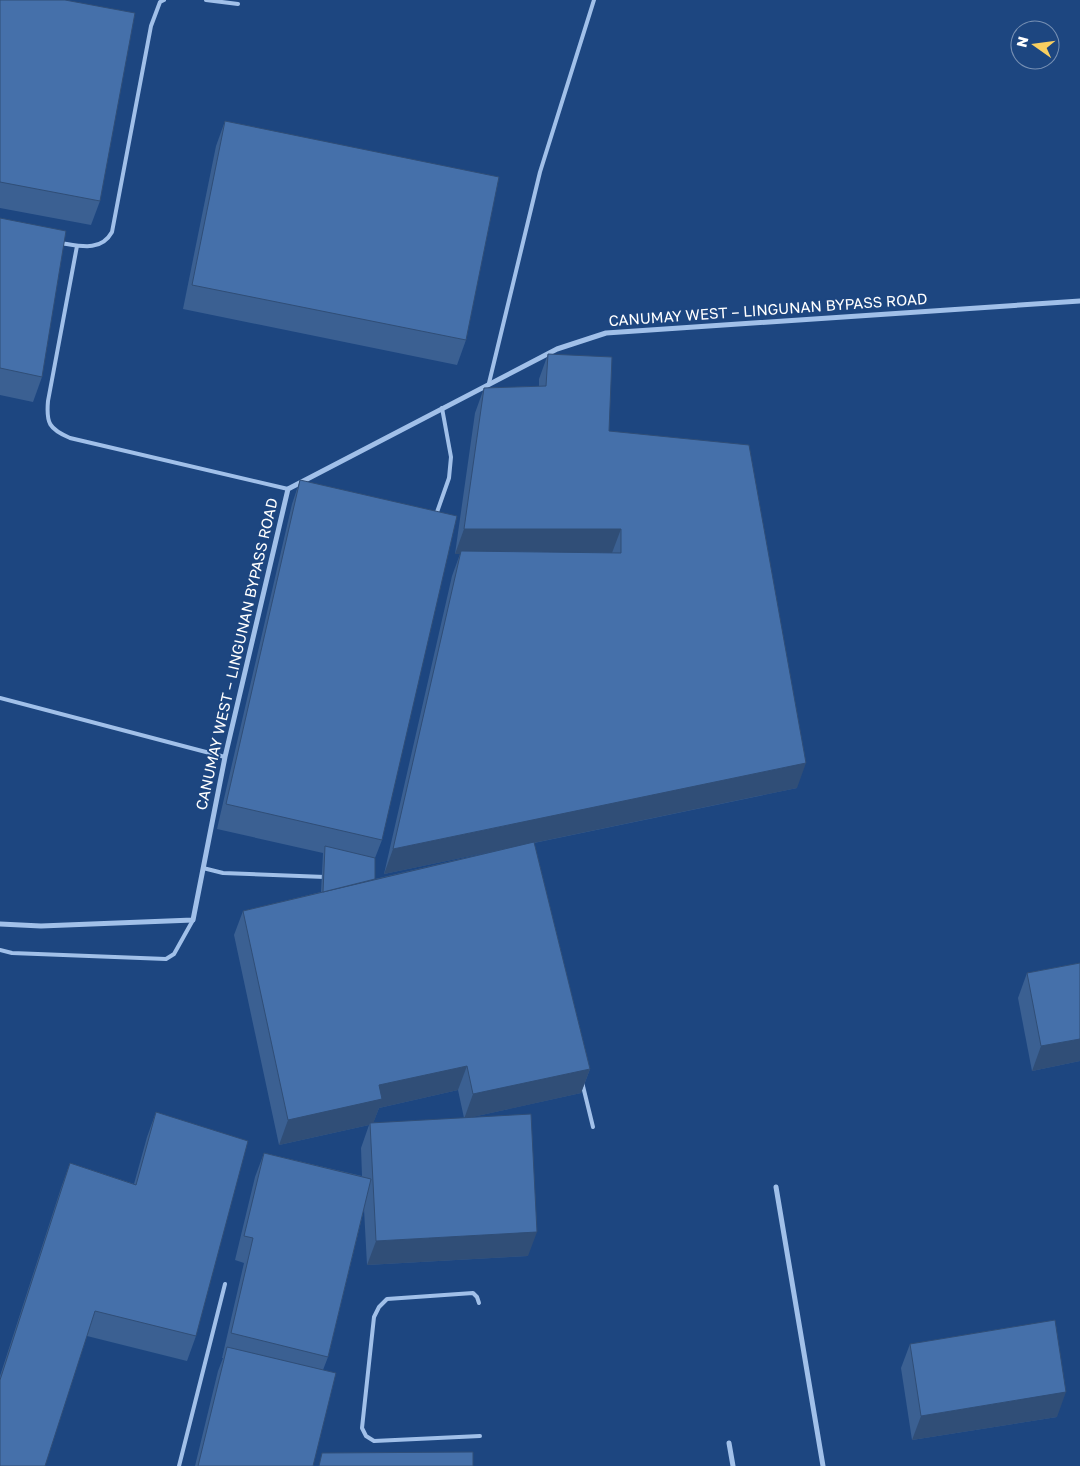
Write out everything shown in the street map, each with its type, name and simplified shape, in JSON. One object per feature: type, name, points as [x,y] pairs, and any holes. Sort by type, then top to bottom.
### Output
[{"type":"street","name":"CANUMAY WEST – LINGUNAN BYPASS ROAD","points":[[193,920],[225,757],[288,488],[556,349],[606,333],[1080,301]]},
{"type":"street","points":[[0,924],[41,926],[193,920]]},
{"type":"street","points":[[776,1187],[823,1466]]},
{"type":"street","points":[[729,1443],[733,1466]]},
{"type":"lane","points":[[58,242],[77,246],[101,245],[108,240],[112,232],[151,26],[160,2],[164,0]]},
{"type":"lane","points":[[206,0],[238,4]]},
{"type":"lane","points":[[489,383],[540,172],[594,0]]},
{"type":"lane","points":[[77,246],[48,401],[47,414],[49,425],[58,433],[70,438],[288,488]]},
{"type":"lane","points":[[435,518],[449,478],[451,457],[442,408]]},
{"type":"lane","points":[[0,698],[225,757]]},
{"type":"lane","points":[[203,868],[223,873],[332,878]]},
{"type":"lane","points":[[0,950],[12,953],[166,959],[174,954],[193,920]]},
{"type":"lane","points":[[581,1079],[592,1127]]},
{"type":"lane","points":[[179,1466],[225,1284]]},
{"type":"lane","points":[[479,1303],[477,1297],[472,1292],[386,1299],[379,1306],[374,1316],[362,1428],[366,1436],[374,1440],[480,1436]]},
{"type":"building","points":[[0,0],[65,0],[135,13],[100,201],[0,182]]},
{"type":"building","points":[[225,121],[499,177],[466,340],[192,285]]},
{"type":"building","points":[[0,218],[66,231],[42,377],[0,368]]},
{"type":"building","points":[[548,354],[612,357],[609,431],[749,445],[806,763],[393,849],[461,551],[621,553],[621,529],[464,529],[484,388],[546,386]]},
{"type":"building","points":[[300,480],[457,516],[382,840],[226,804]]},
{"type":"building","points":[[534,842],[590,1069],[473,1094],[467,1066],[379,1085],[382,1099],[288,1120],[243,911]]},
{"type":"building","points":[[325,846],[375,858],[375,879],[323,892]]},
{"type":"building","points":[[1080,963],[1080,1039],[1041,1046],[1027,973]]},
{"type":"building","points":[[156,1112],[248,1141],[196,1336],[95,1311],[45,1466],[0,1466],[0,1380],[70,1163],[136,1185]]},
{"type":"building","points":[[531,1114],[537,1232],[376,1241],[370,1123]]},
{"type":"building","points":[[264,1153],[371,1179],[328,1357],[231,1333],[253,1238],[244,1236]]},
{"type":"building","points":[[1055,1320],[1066,1392],[921,1416],[910,1344]]},
{"type":"building","points":[[227,1347],[336,1373],[313,1466],[198,1466]]},
{"type":"building","points":[[473,1452],[473,1466],[319,1466],[322,1453]]}]
